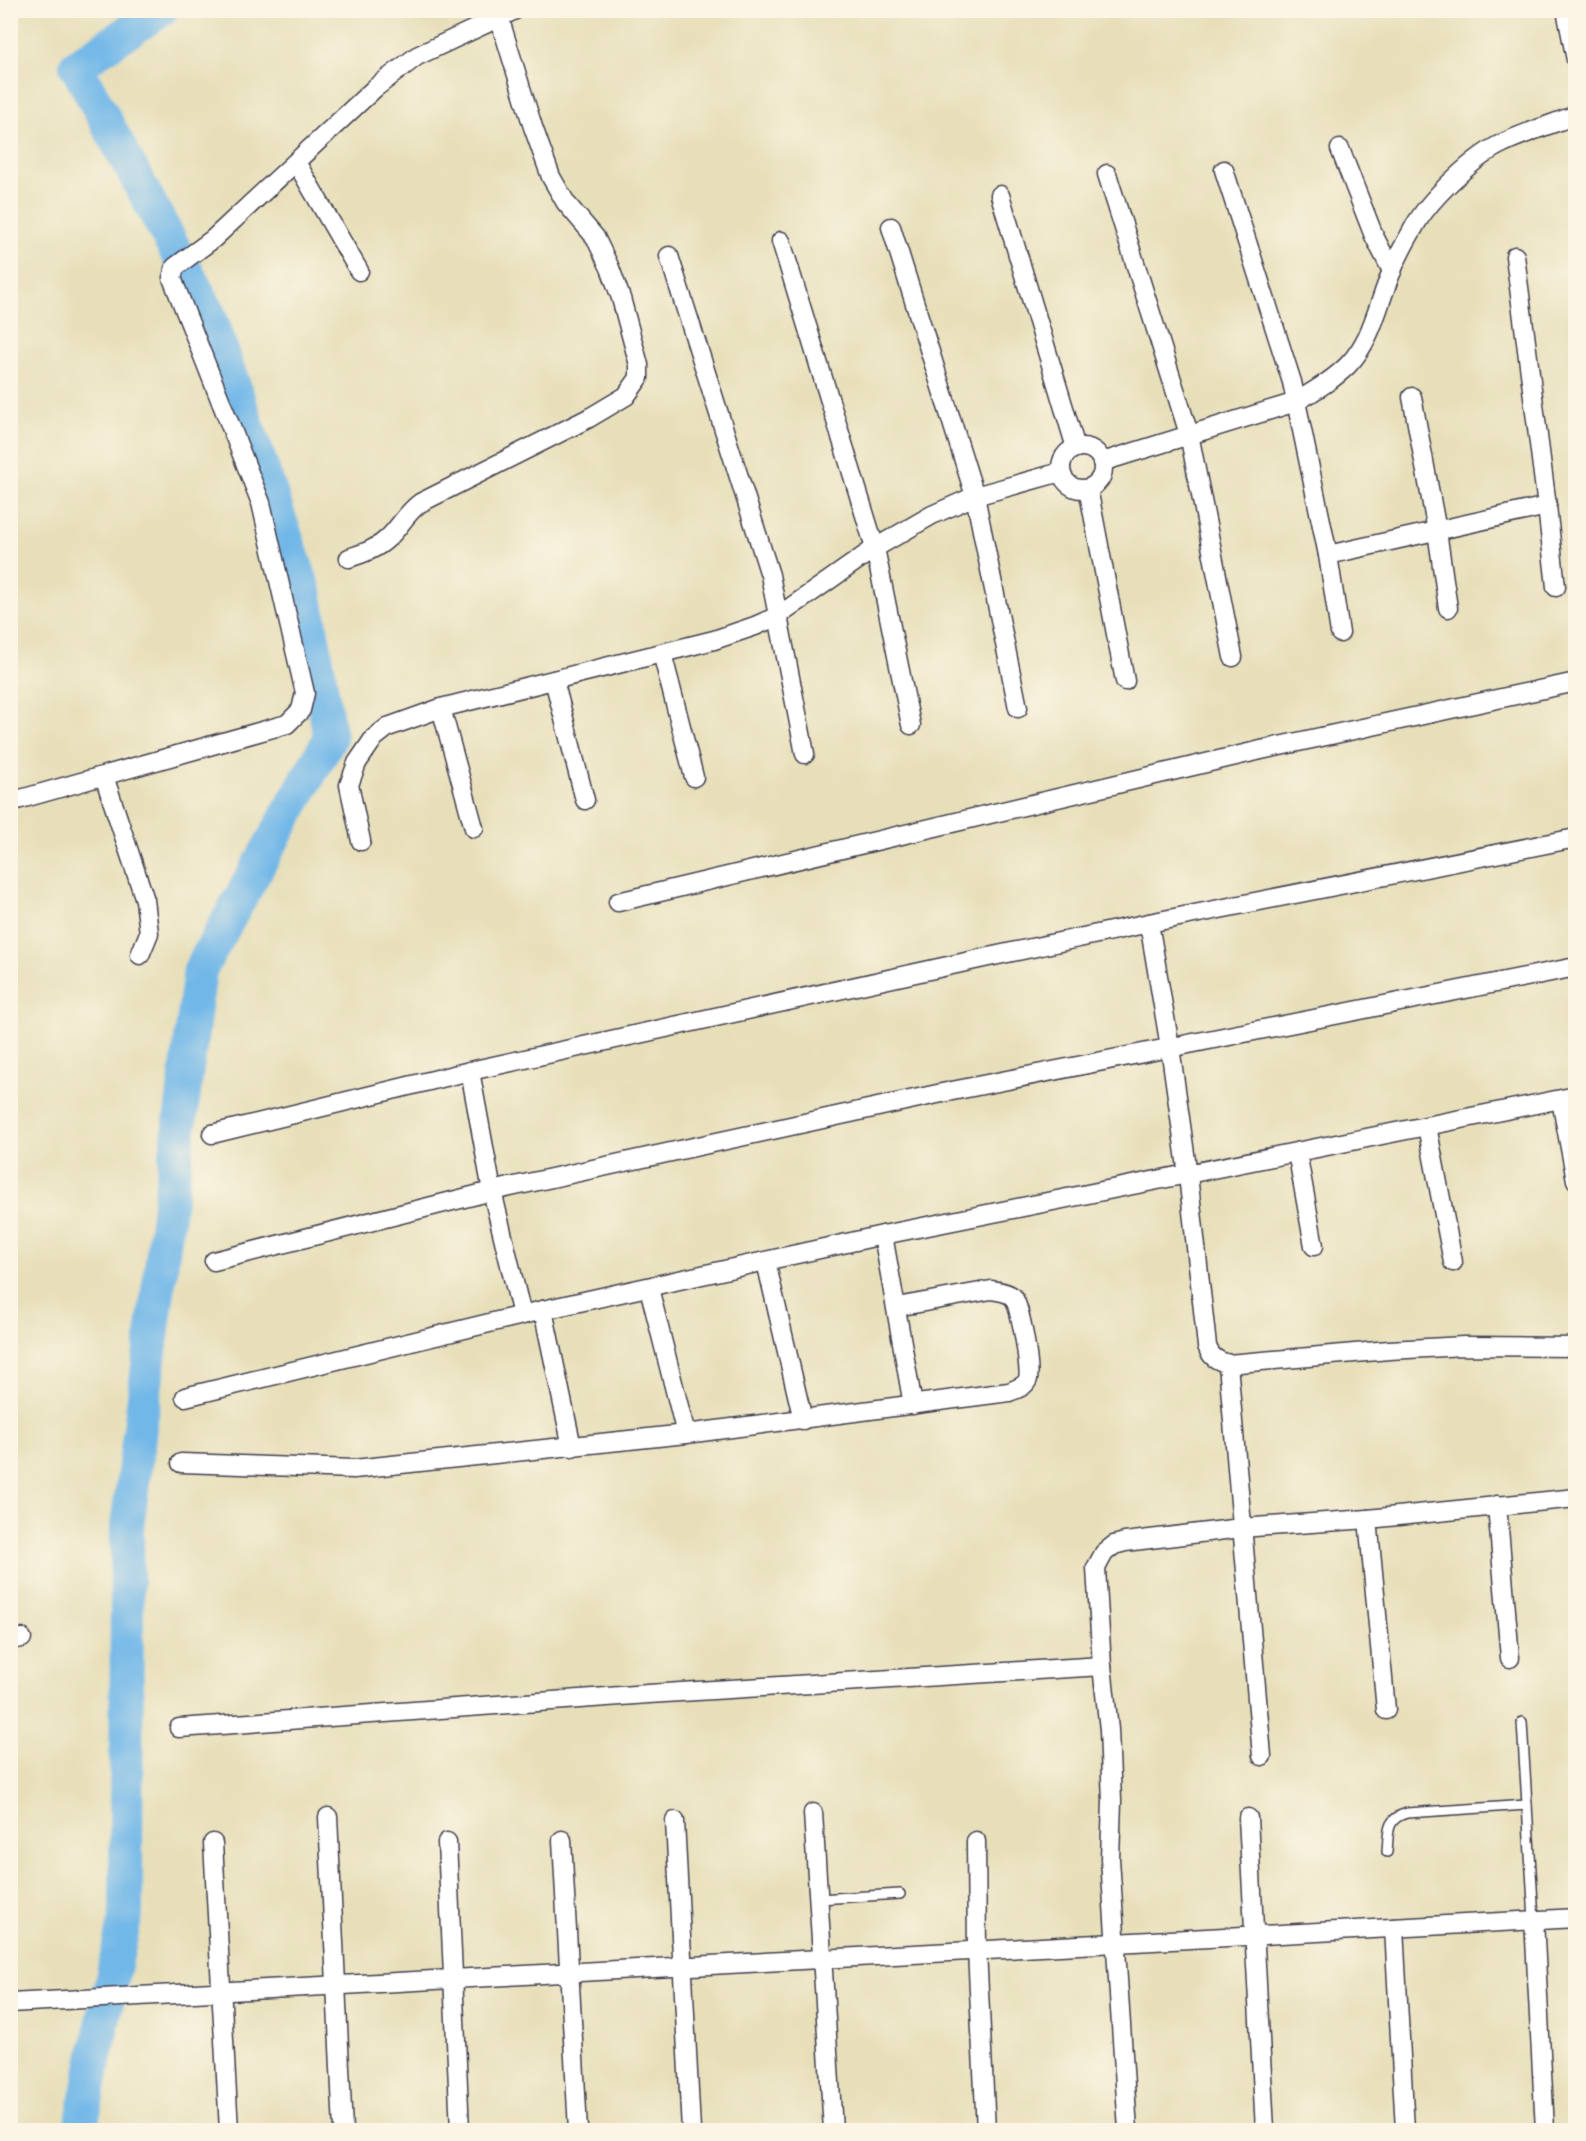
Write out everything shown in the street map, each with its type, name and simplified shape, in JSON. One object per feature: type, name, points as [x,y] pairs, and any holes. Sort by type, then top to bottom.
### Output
[{"type":"street","points":[[1566,10],[1575,60]]},
{"type":"street","points":[[10,802],[287,724],[301,710],[305,693],[261,503],[177,294],[172,278],[175,267],[213,238],[375,88],[417,56],[507,14],[534,128],[552,177],[566,203],[595,237],[610,268],[639,365],[639,378],[626,396],[589,418],[420,503],[409,511],[387,540],[371,550],[350,558]]},
{"type":"street","points":[[1102,462],[1296,402],[1324,384],[1348,365],[1365,343],[1392,271],[1418,220],[1444,189],[1472,164],[1502,144],[1575,115]]},
{"type":"street","points":[[1340,149],[1374,236],[1392,271]]},
{"type":"street","points":[[296,162],[359,271]]},
{"type":"street","points":[[1224,170],[1292,382],[1328,555],[1340,633]]},
{"type":"street","points":[[1107,174],[1189,434],[1233,657]]},
{"type":"street","points":[[1000,195],[1076,448]]},
{"type":"street","points":[[891,227],[975,496],[1018,708]]},
{"type":"street","points":[[781,241],[875,548],[911,725]]},
{"type":"street","points":[[669,256],[770,574],[805,754]]},
{"type":"street","points":[[1515,256],[1556,587]]},
{"type":"street","points":[[1412,397],[1437,531],[1448,608]]},
{"type":"street","points":[[1076,448],[1092,449],[1102,462],[1103,470],[1100,478],[1088,488],[1079,489],[1071,486],[1061,472],[1064,457],[1076,448]]},
{"type":"street","points":[[361,841],[349,785],[357,763],[374,738],[388,727],[441,708],[735,633],[778,616],[875,548],[932,515],[975,496],[1061,472]]},
{"type":"street","points":[[1088,488],[1125,681]]},
{"type":"street","points":[[1328,555],[1547,506]]},
{"type":"street","points":[[662,653],[694,777]]},
{"type":"street","points":[[554,680],[585,800]]},
{"type":"street","points":[[618,902],[1261,750],[1575,682]]},
{"type":"street","points":[[441,708],[474,828]]},
{"type":"street","points":[[104,776],[145,900],[149,933],[141,955]]},
{"type":"street","points":[[212,1134],[470,1071],[1149,923],[1575,838]]},
{"type":"street","points":[[1149,923],[1188,1175],[1207,1346],[1209,1354],[1215,1360],[1228,1364],[1389,1350],[1575,1347]]},
{"type":"street","points":[[214,1261],[492,1191],[942,1093],[1575,967]]},
{"type":"street","points":[[470,1071],[492,1191],[522,1315]]},
{"type":"street","points":[[185,1397],[543,1310],[884,1235],[1568,1098],[1575,1180]]},
{"type":"street","points":[[1427,1126],[1453,1262]]},
{"type":"street","points":[[1297,1152],[1314,1246]]},
{"type":"street","points":[[884,1235],[913,1405]]},
{"type":"street","points":[[766,1262],[803,1420]]},
{"type":"street","points":[[649,1287],[686,1434]]},
{"type":"street","points":[[181,1463],[354,1469],[572,1447],[803,1420],[1009,1392],[1018,1389],[1029,1377],[1019,1307],[1012,1297],[1003,1292],[991,1290],[897,1307]]},
{"type":"street","points":[[543,1310],[572,1447]]},
{"type":"street","points":[[1228,1364],[1262,1756]]},
{"type":"street","points":[[1128,2130],[1110,1859],[1112,1801],[1109,1730],[1102,1666],[1096,1568],[1104,1552],[1114,1545],[1125,1542],[1241,1528],[1368,1519],[1497,1504],[1575,1498]]},
{"type":"street","points":[[1497,1504],[1510,1658]]},
{"type":"street","points":[[1368,1519],[1386,1710]]},
{"type":"street","points":[[179,1728],[648,1694],[1102,1666]]},
{"type":"street","points":[[813,1813],[833,2130]]},
{"type":"street","points":[[328,1817],[343,2130]]},
{"type":"street","points":[[1248,1818],[1265,2130]]},
{"type":"street","points":[[675,1821],[691,2130]]},
{"type":"street","points":[[562,1840],[578,2130]]},
{"type":"street","points":[[976,1841],[977,1951],[986,2130]]},
{"type":"street","points":[[447,1842],[460,2130]]},
{"type":"street","points":[[213,1843],[229,2130]]},
{"type":"street","points":[[10,2003],[137,1998],[223,1991],[682,1968],[1575,1917]]},
{"type":"street","points":[[1534,1920],[1545,2130]]},
{"type":"street","points":[[1394,1928],[1405,2130]]},
{"type":"lane","points":[[1522,1722],[1534,1920]]},
{"type":"lane","points":[[1387,1852],[1389,1825],[1399,1815],[1527,1805]]},
{"type":"lane","points":[[819,1899],[900,1894]]},
{"type":"waterway","points":[[80,2130],[126,1913],[127,1527],[200,970],[330,738],[305,592],[208,311],[76,66],[161,10]]}]
